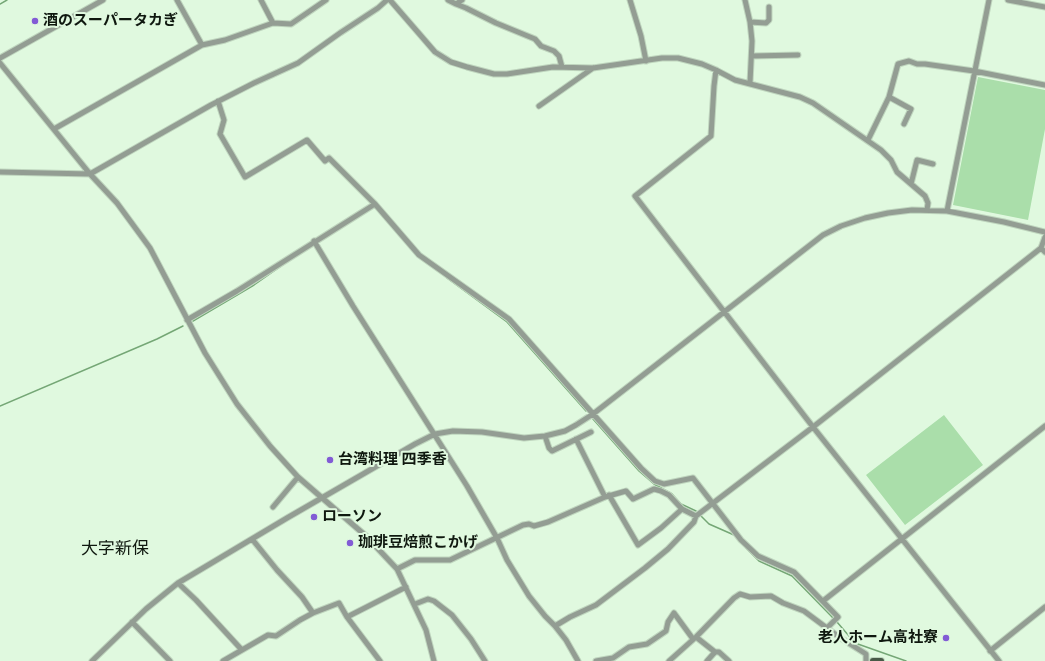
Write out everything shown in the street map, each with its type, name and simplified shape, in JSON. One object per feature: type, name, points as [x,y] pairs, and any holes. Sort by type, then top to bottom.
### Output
[{"type":"main road","points":[[873,661],[881,661]]},
{"type":"street","points":[[0,58],[103,0]]},
{"type":"street","points":[[177,0],[202,45]]},
{"type":"street","points":[[261,0],[273,23]]},
{"type":"street","points":[[54,129],[202,45],[225,40],[273,23],[291,24],[326,0]]},
{"type":"street","points":[[0,172],[90,174],[218,101],[298,63],[378,8],[387,0]]},
{"type":"street","points":[[390,0],[429,47],[440,57],[467,67],[500,74],[562,68],[593,68],[678,58],[702,64],[735,80],[800,97],[813,103],[881,150],[891,160],[898,172],[925,196],[928,203],[927,210]]},
{"type":"street","points":[[448,0],[496,23],[535,39],[541,46],[554,51],[559,56],[562,68]]},
{"type":"street","points":[[456,4],[462,0]]},
{"type":"street","points":[[630,0],[646,61]]},
{"type":"street","points":[[745,0],[750,22],[752,41],[750,83]]},
{"type":"street","points":[[947,211],[989,0]]},
{"type":"street","points":[[1008,0],[1045,7]]},
{"type":"street","points":[[750,22],[766,23],[769,20],[769,7]]},
{"type":"street","points":[[752,56],[798,55]]},
{"type":"street","points":[[868,140],[889,97],[898,64],[909,61],[916,64],[974,71],[1045,85]]},
{"type":"street","points":[[0,63],[90,174],[117,203],[150,248],[162,268],[205,354],[237,404],[270,446],[298,477],[323,497],[366,536],[397,569],[415,604],[426,630],[434,661]]},
{"type":"street","points":[[540,106],[593,68]]},
{"type":"street","points":[[716,70],[712,136],[634,196],[812,427],[999,661]]},
{"type":"street","points":[[889,97],[911,109],[904,124]]},
{"type":"street","points":[[218,101],[224,120],[220,134],[245,177],[307,140],[325,161],[329,158],[375,204],[419,255],[509,320],[641,468],[655,481],[664,484],[693,478],[741,540],[758,556],[794,572],[838,617],[827,628]]},
{"type":"street","points":[[910,158],[934,164]]},
{"type":"street","points":[[911,184],[917,160]]},
{"type":"street","points":[[187,320],[237,291],[314,241],[375,204]]},
{"type":"street","points":[[92,661],[132,622],[178,583],[323,497],[435,434],[453,431],[482,432],[524,438],[545,436],[565,430],[593,414],[823,235],[841,226],[865,218],[888,213],[927,210],[947,211],[1045,232]]},
{"type":"street","points":[[555,626],[596,605],[645,568],[668,549],[694,522],[696,516],[712,503],[1043,250],[1045,237]]},
{"type":"street","points":[[314,241],[353,306],[468,486],[497,538],[507,560],[529,596],[566,640],[578,661]]},
{"type":"street","points":[[823,601],[1045,426]]},
{"type":"street","points":[[545,436],[549,448],[552,451],[591,432]]},
{"type":"street","points":[[576,439],[607,496],[638,545],[661,528],[682,509]]},
{"type":"street","points":[[274,507],[298,477]]},
{"type":"street","points":[[397,569],[415,560],[450,560],[522,525],[529,524],[534,526],[548,522],[607,496],[626,491],[633,498],[654,489],[669,495],[682,509],[696,516]]},
{"type":"street","points":[[252,539],[302,597],[313,613]]},
{"type":"street","points":[[178,583],[196,600],[241,650]]},
{"type":"street","points":[[347,617],[406,587]]},
{"type":"street","points":[[669,661],[695,638],[734,598],[740,594],[750,597],[771,596],[783,603],[804,611],[866,654],[866,661]]},
{"type":"street","points":[[415,604],[428,599],[434,601],[452,615],[471,638],[485,661]]},
{"type":"street","points":[[223,661],[232,659],[241,650],[268,635],[276,636],[313,613],[339,603],[347,617],[380,661]]},
{"type":"street","points":[[990,651],[1045,607]]},
{"type":"street","points":[[596,661],[614,659],[629,648],[647,644],[666,631],[668,622],[674,613],[695,638],[715,652],[719,652],[729,661]]},
{"type":"street","points":[[132,622],[170,661]]},
{"type":"street","points":[[707,661],[715,652]]},
{"type":"street","points":[[97,656],[102,661]]},
{"type":"green space","points":[[978,77],[1045,90],[1045,129],[1028,220],[953,205]]},
{"type":"green space","points":[[944,415],[983,465],[905,525],[866,475]]},
{"type":"waterway","points":[[0,4],[7,0]]},
{"type":"waterway","points":[[193,321],[254,285],[284,264]]},
{"type":"waterway","points":[[447,278],[507,322],[586,411]]},
{"type":"waterway","points":[[0,406],[157,339],[183,326]]},
{"type":"waterway","points":[[593,419],[639,471],[654,484],[672,494],[681,504],[696,511]]},
{"type":"waterway","points":[[701,516],[709,524],[734,535],[737,538]]},
{"type":"waterway","points":[[746,548],[759,561],[792,576],[834,619]]},
{"type":"waterway","points":[[837,622],[855,643],[906,661]]},
{"type":"place","name":"酒のスーパータカぎ","points":[[35,21]]},
{"type":"place","name":"台湾料理 四季香","points":[[330,460]]},
{"type":"place","name":"ローソン","points":[[314,517]]},
{"type":"place","name":"珈琲豆焙煎こかげ","points":[[350,543]]},
{"type":"place","name":"老人ホーム高社寮","points":[[946,638]]},
{"type":"district","name":"大字新保","points":[[115,549]]}]
